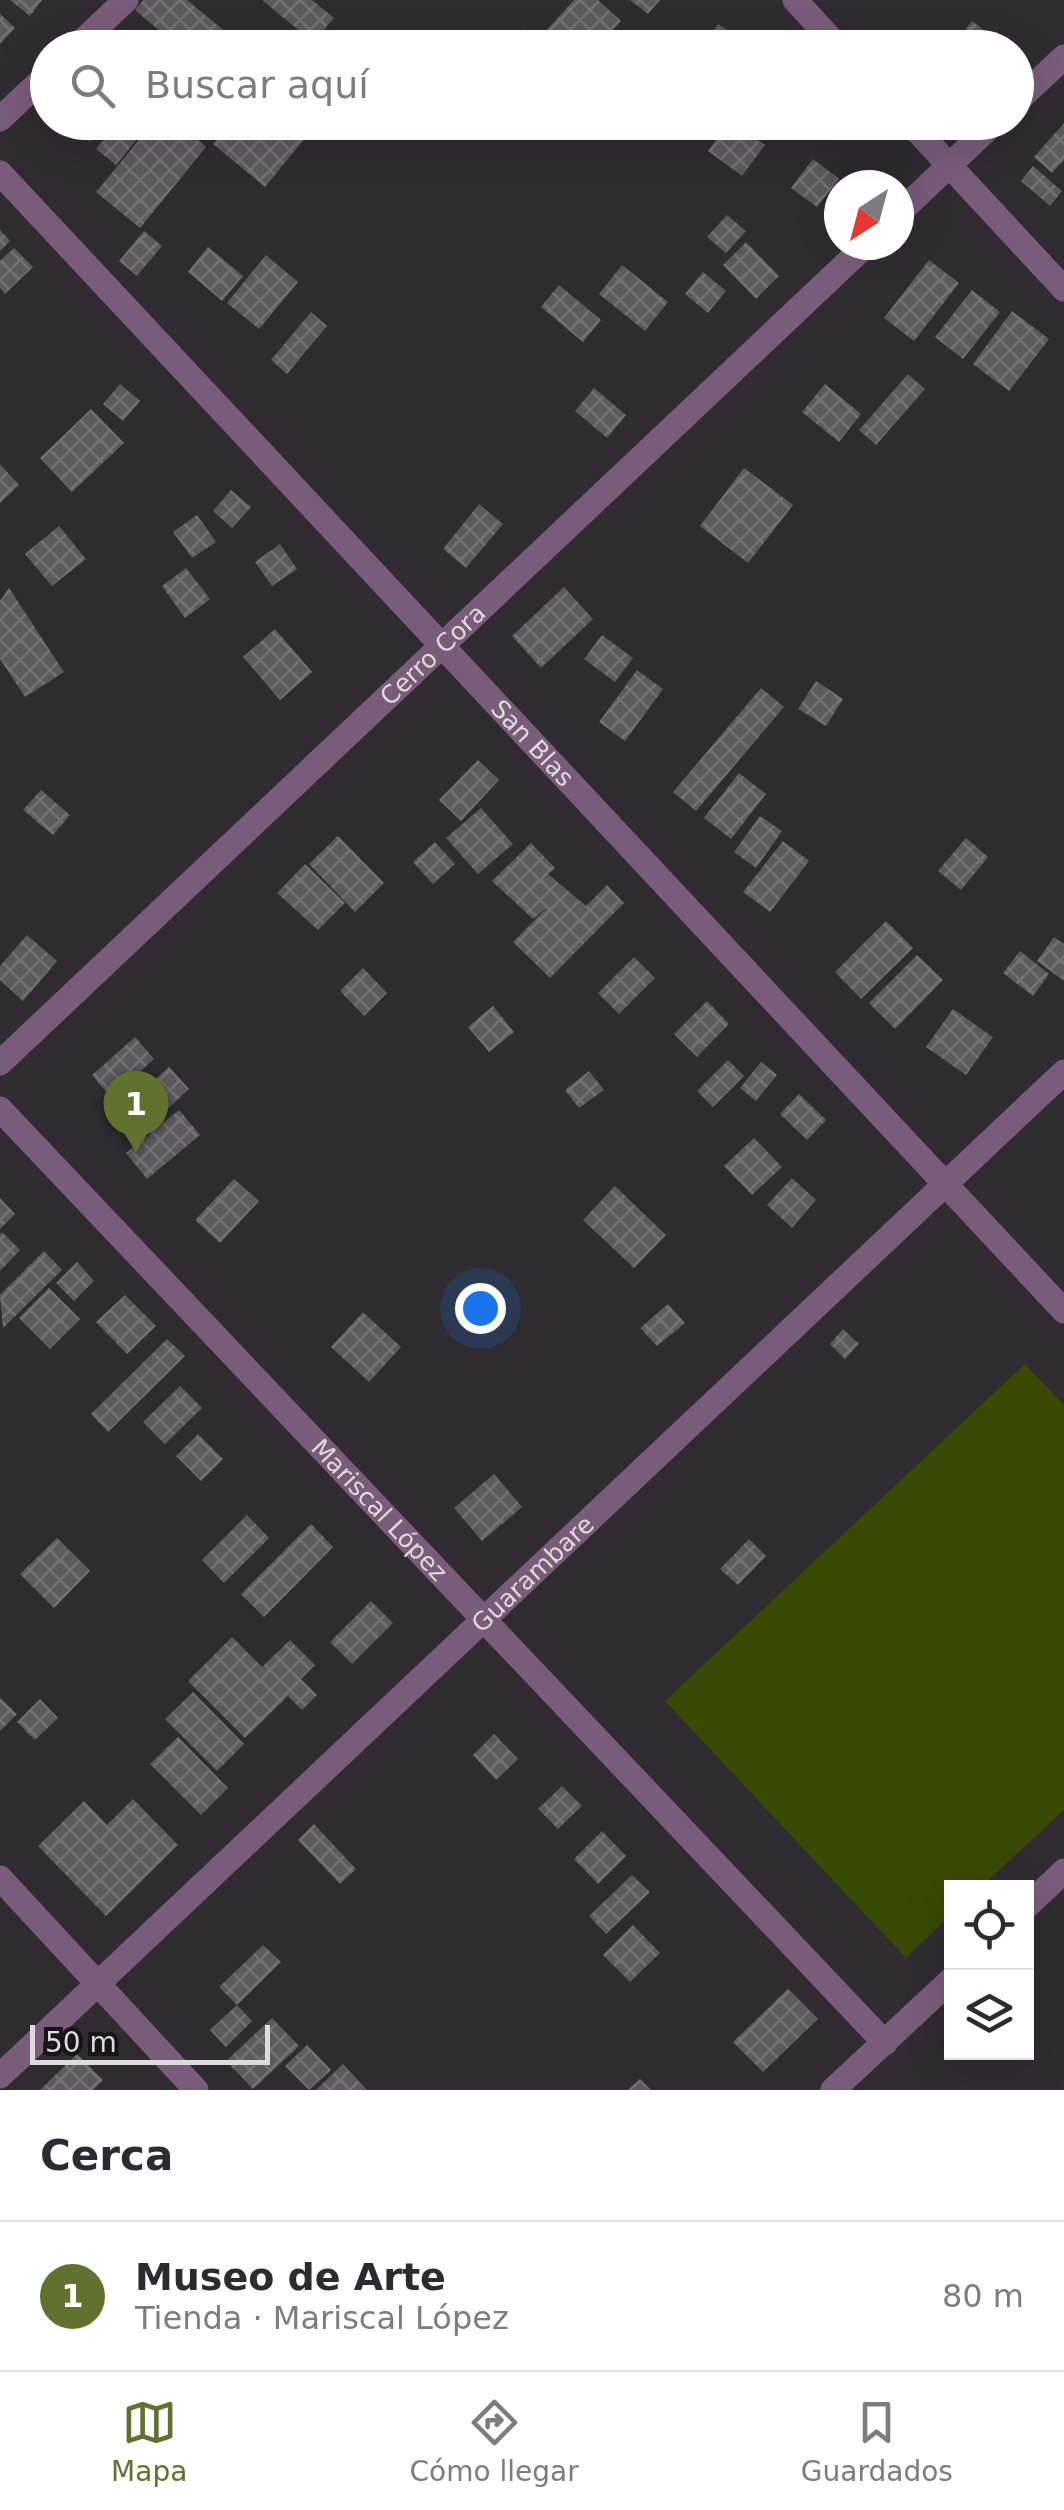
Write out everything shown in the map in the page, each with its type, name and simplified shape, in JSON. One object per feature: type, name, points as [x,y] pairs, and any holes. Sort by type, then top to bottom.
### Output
[{"type":"street","points":[[94,30],[126,0]]},
{"type":"street","points":[[795,0],[823,30]]},
{"type":"street","points":[[1034,86],[1064,58]]},
{"type":"street","points":[[0,119],[30,91]]},
{"type":"street","points":[[926,140],[1064,288]]},
{"type":"street","points":[[914,200],[977,140]]},
{"type":"street","name":"San Blas","points":[[0,173],[1064,1311]]},
{"type":"street","name":"Cerro Cora","points":[[0,1063],[850,260]]},
{"type":"street","name":"Guarambare","points":[[0,2076],[1064,1072]]},
{"type":"street","name":"Mariscal López","points":[[0,1109],[885,2043]]},
{"type":"street","points":[[1034,1899],[1064,1871]]},
{"type":"street","points":[[0,1878],[196,2090]]},
{"type":"street","points":[[833,2090],[944,1987]]},
{"type":"green space","points":[[1025,1364],[1064,1405],[1064,1810],[989,1880],[944,1880],[944,1922],[906,1958],[665,1701]]},
{"type":"building","points":[[10,0],[42,0],[30,16]]},
{"type":"building","points":[[143,0],[187,0],[223,30],[159,30],[135,10]]},
{"type":"building","points":[[262,0],[312,0],[334,18],[324,30],[298,30]]},
{"type":"building","points":[[574,0],[598,0],[621,21],[613,30],[547,30]]},
{"type":"building","points":[[630,0],[660,0],[648,14]]},
{"type":"building","points":[[0,14],[15,28],[0,44]]},
{"type":"building","points":[[972,21],[984,30],[965,30]]},
{"type":"building","points":[[1064,123],[1064,160],[1052,173],[1034,157]]},
{"type":"building","points":[[103,140],[136,140],[116,165],[96,149]]},
{"type":"building","points":[[139,140],[198,140],[206,147],[140,228],[96,192]]},
{"type":"building","points":[[216,140],[303,140],[265,187],[213,144]]},
{"type":"building","points":[[716,140],[757,140],[765,145],[742,176],[708,151]]},
{"type":"building","points":[[813,159],[827,170],[824,170],[824,198],[817,207],[791,188]]},
{"type":"building","points":[[1033,166],[1062,191],[1050,206],[1021,181]]},
{"type":"building","points":[[727,215],[746,231],[726,253],[707,237]]},
{"type":"building","points":[[0,230],[10,241],[0,251]]},
{"type":"building","points":[[144,231],[162,246],[137,276],[119,261]]},
{"type":"building","points":[[746,242],[779,276],[756,299],[723,265]]},
{"type":"building","points":[[208,247],[243,276],[222,301],[188,272]]},
{"type":"building","points":[[14,248],[33,267],[5,294],[0,288],[0,261]]},
{"type":"building","points":[[266,255],[298,282],[259,329],[227,303]]},
{"type":"building","points":[[929,260],[959,283],[914,341],[884,318]]},
{"type":"building","points":[[622,265],[668,302],[645,331],[599,294]]},
{"type":"building","points":[[703,272],[726,291],[708,313],[685,294]]},
{"type":"building","points":[[559,285],[601,320],[583,342],[541,307]]},
{"type":"building","points":[[972,290],[1000,312],[963,359],[935,337]]},
{"type":"building","points":[[1012,311],[1049,339],[1009,391],[973,364]]},
{"type":"building","points":[[311,312],[327,326],[287,374],[271,360]]},
{"type":"building","points":[[908,374],[925,389],[876,445],[859,430]]},
{"type":"building","points":[[120,384],[140,401],[123,421],[103,404]]},
{"type":"building","points":[[825,384],[861,414],[839,442],[802,412]]},
{"type":"building","points":[[594,388],[626,415],[607,438],[575,411]]},
{"type":"building","points":[[91,409],[124,443],[72,492],[40,458]]},
{"type":"building","points":[[0,464],[19,485],[0,503]]},
{"type":"building","points":[[744,468],[793,505],[748,563],[700,526]]},
{"type":"building","points":[[231,490],[251,507],[232,528],[213,511]]},
{"type":"building","points":[[479,504],[503,524],[466,568],[443,549]]},
{"type":"building","points":[[197,515],[216,542],[192,558],[173,532]]},
{"type":"building","points":[[59,526],[86,559],[52,586],[25,554]]},
{"type":"building","points":[[280,544],[297,569],[272,586],[255,562]]},
{"type":"building","points":[[186,568],[210,599],[185,618],[162,586]]},
{"type":"building","points":[[564,587],[593,619],[541,668],[512,636]]},
{"type":"building","points":[[9,588],[64,672],[25,697],[0,659],[0,601]]},
{"type":"building","points":[[275,629],[312,672],[280,700],[243,657]]},
{"type":"building","points":[[602,635],[633,658],[615,682],[584,659]]},
{"type":"building","points":[[637,670],[663,689],[625,741],[599,722]]},
{"type":"building","points":[[816,681],[843,699],[826,726],[798,709]]},
{"type":"building","points":[[761,688],[784,707],[696,811],[673,792]]},
{"type":"building","points":[[478,760],[499,780],[461,821],[439,800]]},
{"type":"building","points":[[739,773],[766,794],[731,839],[704,818]]},
{"type":"building","points":[[41,790],[70,815],[53,835],[23,810]]},
{"type":"building","points":[[481,808],[513,844],[478,874],[446,838]]},
{"type":"building","points":[[760,816],[782,831],[756,868],[734,852]]},
{"type":"building","points":[[338,836],[384,883],[355,912],[309,864]]},
{"type":"building","points":[[966,838],[988,857],[961,890],[938,871]]},
{"type":"building","points":[[783,841],[809,861],[770,912],[743,892]]},
{"type":"building","points":[[435,842],[455,864],[433,884],[413,862]]},
{"type":"building","points":[[531,843],[555,868],[548,874],[586,906],[607,885],[624,903],[550,978],[513,942],[547,908],[533,919],[492,881]]},
{"type":"building","points":[[305,864],[345,903],[318,930],[277,893]]},
{"type":"building","points":[[886,921],[913,948],[861,999],[835,972]]},
{"type":"building","points":[[27,935],[57,961],[23,1001],[0,980],[0,966]]},
{"type":"building","points":[[1054,937],[1064,944],[1064,981],[1037,961]]},
{"type":"building","points":[[1020,951],[1049,974],[1033,996],[1003,973]]},
{"type":"building","points":[[917,955],[943,980],[895,1029],[869,1003]]},
{"type":"building","points":[[634,957],[655,978],[619,1014],[598,993]]},
{"type":"building","points":[[363,968],[387,993],[364,1016],[340,991]]},
{"type":"building","points":[[707,1001],[729,1024],[697,1057],[674,1034]]},
{"type":"building","points":[[493,1006],[514,1032],[489,1052],[468,1027]]},
{"type":"building","points":[[953,1009],[993,1037],[966,1075],[926,1047]]},
{"type":"building","points":[[135,1037],[154,1059],[111,1098],[92,1075]]},
{"type":"building","points":[[728,1060],[744,1076],[713,1107],[697,1091]]},
{"type":"building","points":[[761,1062],[777,1075],[756,1101],[740,1088]]},
{"type":"building","points":[[169,1067],[189,1089],[158,1118],[137,1096]]},
{"type":"building","points":[[589,1071],[604,1090],[579,1108],[565,1090]]},
{"type":"building","points":[[799,1094],[826,1120],[807,1140],[780,1114]]},
{"type":"building","points":[[179,1110],[200,1135],[147,1179],[126,1153]]},
{"type":"building","points":[[754,1138],[782,1167],[752,1195],[724,1166]]},
{"type":"building","points":[[792,1178],[816,1200],[792,1228],[767,1205]]},
{"type":"building","points":[[234,1179],[259,1201],[220,1243],[195,1220]]},
{"type":"building","points":[[615,1186],[666,1235],[634,1268],[583,1220]]},
{"type":"building","points":[[0,1198],[15,1214],[0,1229]]},
{"type":"building","points":[[0,1234],[20,1250],[0,1271]]},
{"type":"building","points":[[44,1251],[62,1270],[3,1328],[0,1295]]},
{"type":"building","points":[[77,1262],[94,1281],[74,1301],[56,1283]]},
{"type":"building","points":[[49,1288],[80,1319],[50,1349],[19,1318]]},
{"type":"building","points":[[125,1295],[156,1326],[127,1354],[96,1322]]},
{"type":"building","points":[[668,1304],[685,1323],[657,1346],[640,1328]]},
{"type":"building","points":[[363,1312],[401,1347],[369,1382],[331,1347]]},
{"type":"building","points":[[843,1329],[859,1344],[845,1359],[830,1344]]},
{"type":"building","points":[[167,1339],[185,1356],[108,1432],[91,1414]]},
{"type":"building","points":[[180,1386],[202,1408],[165,1444],[143,1422]]},
{"type":"building","points":[[198,1434],[223,1459],[201,1481],[176,1456]]},
{"type":"building","points":[[494,1474],[522,1507],[482,1541],[454,1508]]},
{"type":"building","points":[[247,1515],[269,1538],[224,1583],[202,1560]]},
{"type":"building","points":[[311,1524],[333,1547],[264,1617],[241,1594]]},
{"type":"building","points":[[57,1538],[90,1571],[54,1608],[20,1574]]},
{"type":"building","points":[[749,1539],[766,1556],[738,1585],[720,1569]]},
{"type":"building","points":[[371,1601],[393,1623],[352,1664],[330,1642]]},
{"type":"building","points":[[232,1637],[262,1667],[290,1640],[315,1665],[301,1679],[317,1695],[302,1710],[288,1696],[245,1738],[188,1681]]},
{"type":"building","points":[[193,1692],[244,1744],[217,1771],[165,1719]]},
{"type":"building","points":[[0,1698],[17,1714],[0,1731]]},
{"type":"building","points":[[40,1699],[58,1718],[35,1740],[17,1722]]},
{"type":"building","points":[[494,1734],[518,1759],[496,1780],[473,1755]]},
{"type":"building","points":[[178,1737],[228,1788],[201,1815],[150,1764]]},
{"type":"building","points":[[562,1786],[582,1806],[558,1829],[538,1809]]},
{"type":"building","points":[[133,1799],[178,1845],[106,1916],[38,1846],[84,1801],[107,1825]]},
{"type":"building","points":[[314,1824],[356,1869],[340,1884],[298,1840]]},
{"type":"building","points":[[602,1831],[626,1856],[598,1884],[574,1859]]},
{"type":"building","points":[[632,1875],[650,1892],[606,1934],[589,1916]]},
{"type":"building","points":[[633,1925],[660,1953],[630,1982],[603,1955]]},
{"type":"building","points":[[263,1945],[281,1962],[237,2005],[219,1987]]},
{"type":"building","points":[[788,1989],[818,2019],[763,2072],[733,2042]]},
{"type":"building","points":[[237,2005],[252,2021],[226,2047],[210,2030]]},
{"type":"building","points":[[272,2018],[299,2046],[253,2089],[226,2061]]},
{"type":"building","points":[[307,2045],[331,2070],[309,2090],[285,2066]]},
{"type":"building","points":[[77,2054],[103,2080],[93,2090],[40,2090]]},
{"type":"building","points":[[343,2064],[367,2090],[316,2090]]},
{"type":"building","points":[[640,2079],[651,2090],[628,2090]]},
{"type":"place","name":"Museo de Arte","points":[[136,1153]]}]
